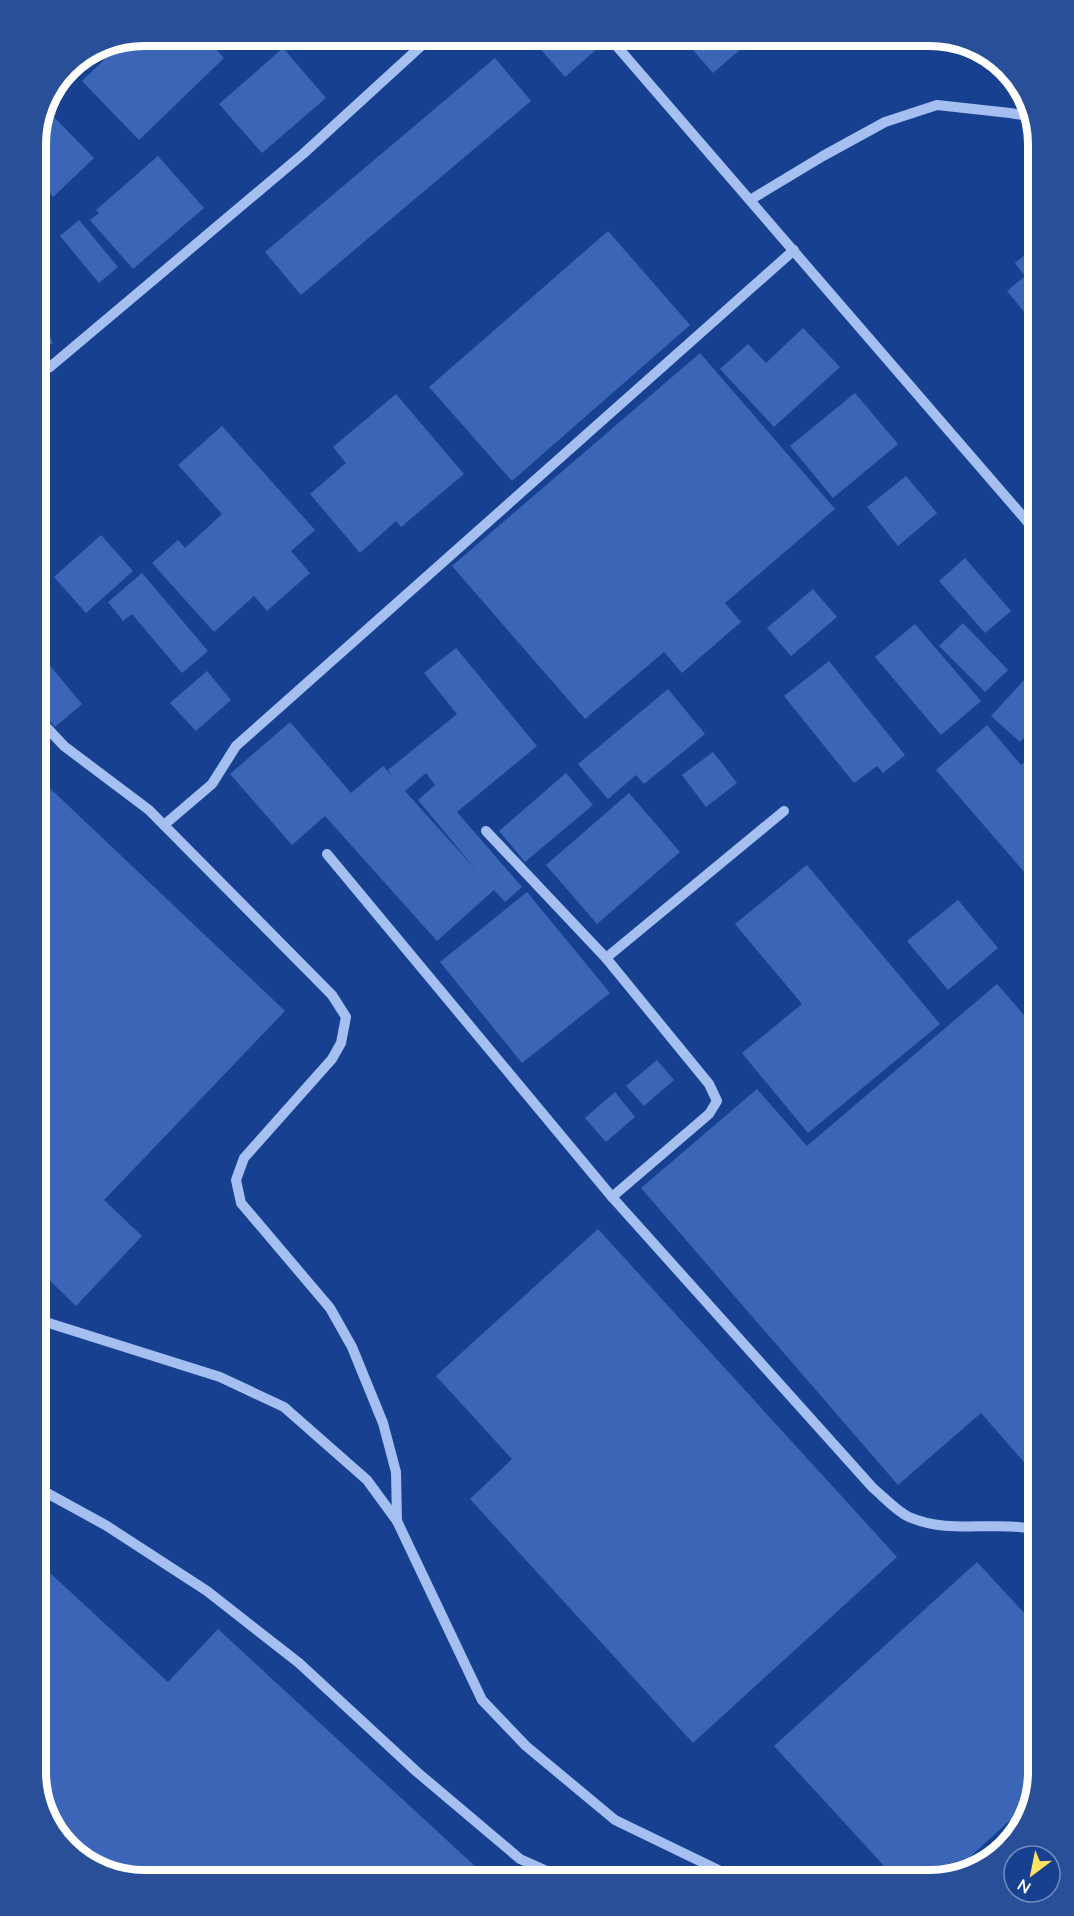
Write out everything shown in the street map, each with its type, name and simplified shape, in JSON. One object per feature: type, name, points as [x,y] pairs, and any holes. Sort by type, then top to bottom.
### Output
[{"type":"lane","points":[[47,369],[303,154],[421,46]]},
{"type":"lane","points":[[617,47],[1028,522]]},
{"type":"lane","points":[[750,200],[885,122],[937,105],[1023,115]]},
{"type":"lane","points":[[164,825],[212,784],[236,746],[794,250]]},
{"type":"lane","points":[[47,727],[64,746],[149,810],[332,995],[346,1017],[340,1043],[332,1059],[244,1158],[236,1180],[241,1203],[330,1308],[352,1347],[383,1423],[396,1472],[397,1521]]},
{"type":"lane","points":[[606,958],[784,811]]},
{"type":"lane","points":[[486,831],[606,958],[709,1084],[717,1101],[710,1114],[612,1197]]},
{"type":"lane","points":[[327,854],[612,1197],[873,1488],[908,1516],[942,1527],[1002,1526],[1028,1529]]},
{"type":"lane","points":[[46,1322],[220,1377],[284,1407],[367,1480],[397,1521],[482,1700],[526,1746],[615,1820],[718,1870]]},
{"type":"lane","points":[[46,1493],[107,1526],[207,1591],[299,1663],[417,1772],[520,1859],[544,1870]]},
{"type":"building","points":[[213,46],[224,58],[139,140],[82,81],[112,53],[125,48]]},
{"type":"building","points":[[538,46],[600,47],[565,77]]},
{"type":"building","points":[[690,47],[743,47],[713,73]]},
{"type":"building","points":[[283,48],[326,98],[262,153],[219,104]]},
{"type":"building","points":[[495,58],[531,101],[301,295],[265,252]]},
{"type":"building","points":[[52,115],[94,158],[53,197],[47,191],[47,138]]},
{"type":"building","points":[[158,156],[204,208],[133,269],[90,220],[99,213],[96,210]]},
{"type":"building","points":[[79,220],[118,267],[99,283],[60,236]]},
{"type":"building","points":[[608,231],[690,325],[512,481],[429,387]]},
{"type":"building","points":[[1028,252],[1028,317],[1007,291],[1025,276],[1015,263]]},
{"type":"building","points":[[803,328],[840,367],[774,427],[720,369],[748,344],[766,363]]},
{"type":"building","points":[[47,331],[53,343],[47,346]]},
{"type":"building","points":[[700,353],[835,509],[725,603],[741,622],[682,673],[664,652],[585,719],[452,566]]},
{"type":"building","points":[[855,393],[898,444],[833,498],[790,446]]},
{"type":"building","points":[[396,394],[464,474],[401,527],[396,521],[360,553],[310,494],[346,463],[333,447]]},
{"type":"building","points":[[222,426],[315,530],[291,551],[310,573],[267,611],[254,596],[214,632],[152,563],[178,540],[185,548],[222,514],[178,465]]},
{"type":"building","points":[[906,476],[937,513],[898,546],[867,507]]},
{"type":"building","points":[[101,535],[133,571],[86,613],[54,577]]},
{"type":"building","points":[[965,558],[1011,611],[985,633],[939,581]]},
{"type":"building","points":[[142,573],[208,651],[182,673],[132,614],[123,621],[108,602]]},
{"type":"building","points":[[813,589],[837,617],[791,656],[767,628]]},
{"type":"building","points":[[963,623],[1008,670],[985,692],[939,646]]},
{"type":"building","points":[[915,624],[981,701],[941,735],[875,657]]},
{"type":"building","points":[[456,648],[537,746],[457,812],[522,887],[505,902],[494,890],[437,941],[325,816],[292,845],[230,774],[290,722],[351,793],[383,766],[393,777],[388,770],[457,714],[424,673]],"holes":[[[426,773],[435,785],[418,800],[477,871],[405,791]]]},
{"type":"building","points":[[829,661],[905,755],[883,773],[877,766],[854,783],[784,696]]},
{"type":"building","points":[[47,662],[82,704],[55,727],[47,717]]},
{"type":"building","points":[[207,671],[231,700],[196,731],[170,703]]},
{"type":"building","points":[[1026,678],[1028,680],[1028,734],[1020,742],[991,716]]},
{"type":"building","points":[[668,689],[705,734],[644,784],[636,775],[608,799],[578,764]]},
{"type":"building","points":[[987,725],[1021,765],[1028,759],[1028,876],[936,770]]},
{"type":"building","points":[[713,752],[737,783],[706,807],[682,775]]},
{"type":"building","points":[[566,773],[593,805],[525,862],[499,831]]},
{"type":"building","points":[[47,785],[285,1011],[104,1200],[142,1236],[76,1306],[46,1277]]},
{"type":"building","points":[[629,793],[680,852],[597,924],[546,865]]},
{"type":"building","points":[[807,865],[940,1024],[808,1133],[742,1053],[802,1004],[735,924]]},
{"type":"building","points":[[527,892],[610,993],[522,1063],[440,962]]},
{"type":"building","points":[[958,900],[998,948],[948,990],[907,941]]},
{"type":"building","points":[[997,984],[1028,1020],[1028,1467],[981,1413],[898,1485],[641,1188],[757,1089],[807,1146]]},
{"type":"building","points":[[657,1060],[674,1080],[644,1106],[626,1086]]},
{"type":"building","points":[[615,1092],[635,1117],[606,1142],[585,1118]]},
{"type":"building","points":[[598,1229],[897,1557],[693,1743],[470,1499],[512,1459],[436,1376]]},
{"type":"building","points":[[977,1562],[1028,1617],[1028,1771],[1024,1797],[1018,1813],[964,1863],[942,1869],[888,1870],[774,1746]]},
{"type":"building","points":[[46,1569],[168,1682],[218,1629],[479,1869],[138,1869],[113,1864],[90,1853],[80,1845],[63,1826],[48,1791],[46,1771]]}]
